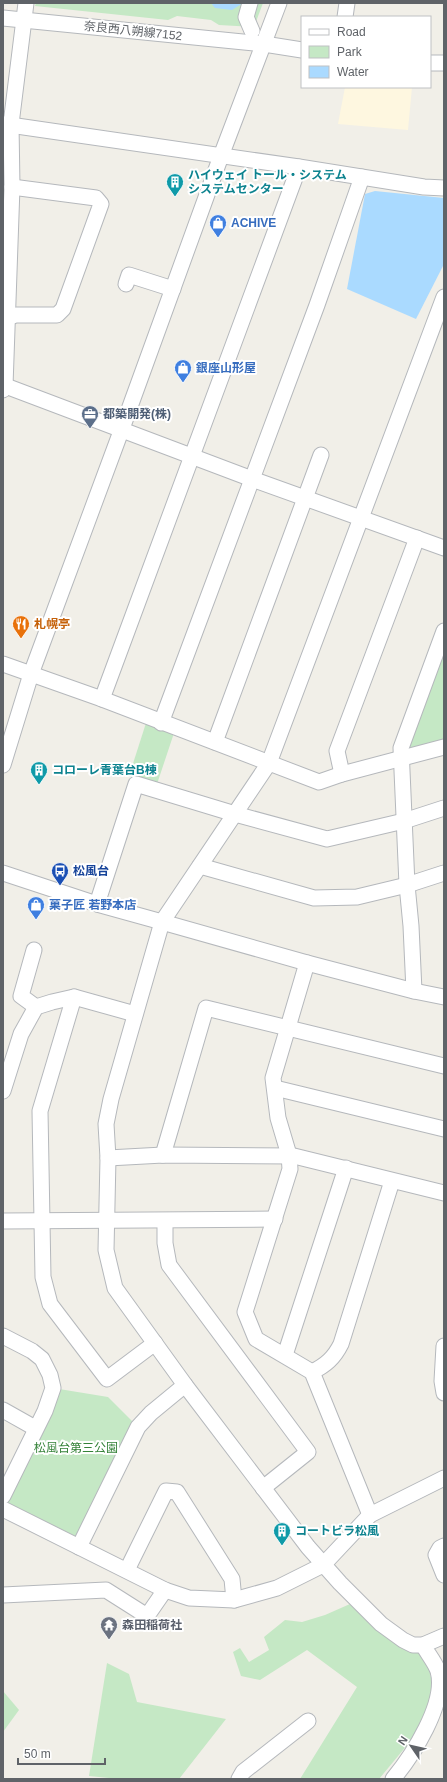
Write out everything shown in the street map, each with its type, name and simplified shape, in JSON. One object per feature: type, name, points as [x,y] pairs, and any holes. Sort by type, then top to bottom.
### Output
[{"type":"street","points":[[26,3],[7,124],[12,187],[5,317],[4,387],[444,548]]},
{"type":"street","points":[[250,3],[246,17],[252,31]]},
{"type":"street","points":[[3,765],[31,674],[221,156],[279,3]]},
{"type":"street","points":[[345,16],[347,3]]},
{"type":"street","name":"奈良西八朔線7152","points":[[3,18],[264,44],[301,50]]},
{"type":"street","points":[[431,63],[444,63]]},
{"type":"street","points":[[7,124],[424,187],[444,188]]},
{"type":"street","points":[[102,699],[299,167]]},
{"type":"street","points":[[161,723],[362,177]]},
{"type":"street","points":[[5,317],[16,315],[57,315],[63,309],[101,204],[96,198],[12,187]]},
{"type":"street","points":[[129,275],[173,289]]},
{"type":"street","points":[[444,297],[269,763],[162,922],[111,1099],[106,1124],[108,1158],[108,1220],[106,1250],[115,1288],[185,1385],[323,1565],[389,1631],[402,1640],[414,1645],[423,1645],[444,1636]]},
{"type":"street","points":[[215,742],[321,455]]},
{"type":"street","points":[[342,774],[337,751],[417,538]]},
{"type":"street","points":[[414,991],[411,926],[407,885],[401,748],[444,631]]},
{"type":"street","points":[[3,664],[102,699],[161,723],[319,782],[342,774],[444,747]]},
{"type":"street","points":[[97,904],[136,784],[235,814],[327,838],[404,821],[444,808]]},
{"type":"street","points":[[200,866],[314,898],[357,897],[407,885],[444,873]]},
{"type":"street","points":[[3,873],[97,904],[307,963],[414,991],[444,997]]},
{"type":"street","points":[[34,950],[21,996],[36,1007]]},
{"type":"street","points":[[307,963],[273,1078],[278,1118],[289,1155],[290,1169],[245,1312],[256,1339],[312,1372],[370,1515]]},
{"type":"street","points":[[4,1088],[21,1034],[36,1007],[74,997],[135,1014]]},
{"type":"street","points":[[74,997],[40,1111],[43,1278],[50,1304],[107,1379],[155,1343]]},
{"type":"street","points":[[163,1155],[206,1008],[444,1066]]},
{"type":"street","points":[[275,1088],[444,1129]]},
{"type":"street","points":[[108,1158],[163,1155],[289,1155],[444,1193]]},
{"type":"street","points":[[285,1355],[346,1168]]},
{"type":"street","points":[[312,1372],[324,1366],[336,1355],[341,1344],[392,1181]]},
{"type":"street","points":[[3,1221],[274,1219]]},
{"type":"street","points":[[165,1220],[165,1243],[169,1265],[308,1452],[263,1488]]},
{"type":"street","points":[[3,1336],[32,1351],[42,1359],[50,1375],[53,1388],[45,1411],[35,1428],[26,1450],[3,1496]]},
{"type":"street","points":[[444,1346],[442,1381],[444,1393]]},
{"type":"street","points":[[79,1547],[138,1427],[151,1413],[185,1385]]},
{"type":"street","points":[[3,1410],[35,1428]]},
{"type":"street","points":[[3,1509],[165,1590],[189,1598],[234,1600],[277,1588],[323,1565],[370,1515],[444,1478]]},
{"type":"street","points":[[127,1570],[166,1491],[177,1492],[232,1579],[234,1600]]},
{"type":"street","points":[[444,1546],[440,1548],[436,1555],[444,1575]]},
{"type":"street","points":[[3,1595],[106,1590],[147,1616],[165,1590]]},
{"type":"street","points":[[393,1779],[420,1741],[431,1719],[438,1695],[438,1671],[423,1645]]},
{"type":"street","points":[[239,1779],[243,1772],[308,1721]]},
{"type":"shaded area","points":[[345,88],[412,88],[408,130],[338,124]]},
{"type":"green space","points":[[36,3],[263,3],[254,27],[219,25],[211,20],[177,16],[168,20],[35,6]]},
{"type":"green space","points":[[444,631],[444,747],[401,758]]},
{"type":"green space","points":[[146,723],[174,733],[157,784],[129,776]]},
{"type":"green space","name":"松風台第三公園","points":[[53,1388],[108,1397],[138,1427],[79,1547],[3,1502]]},
{"type":"green space","points":[[350,1604],[419,1650],[429,1669],[432,1682],[429,1705],[413,1738],[379,1779],[300,1779],[357,1687],[307,1650],[260,1680],[241,1676],[233,1652],[240,1648],[249,1662],[269,1650],[264,1637],[285,1620],[302,1622],[325,1615]]},
{"type":"green space","points":[[107,1663],[129,1674],[137,1702],[226,1719],[179,1779],[119,1779],[89,1776]]},
{"type":"green space","points":[[3,1691],[19,1710],[3,1732]]},
{"type":"water","points":[[211,3],[243,3],[232,10],[215,8]]},
{"type":"water","points":[[375,191],[444,198],[444,264],[416,319],[347,289],[365,194]]},
{"type":"place","name":"ハイウェイ トール・システム システムセンター","points":[[175,197]]},
{"type":"place","name":"ACHIVE","points":[[218,238]]},
{"type":"place","name":"銀座山形屋","points":[[183,383]]},
{"type":"place","name":"都築開発(株)","points":[[90,429]]},
{"type":"place","name":"札幌亭","points":[[21,639]]},
{"type":"place","name":"コローレ青葉台B棟","points":[[39,785]]},
{"type":"place","name":"松風台","points":[[60,886]]},
{"type":"place","name":"菓子匠 若野本店","points":[[36,920]]},
{"type":"place","name":"コートビラ松風","points":[[282,1546]]},
{"type":"place","name":"森田稲荷社","points":[[109,1640]]}]
